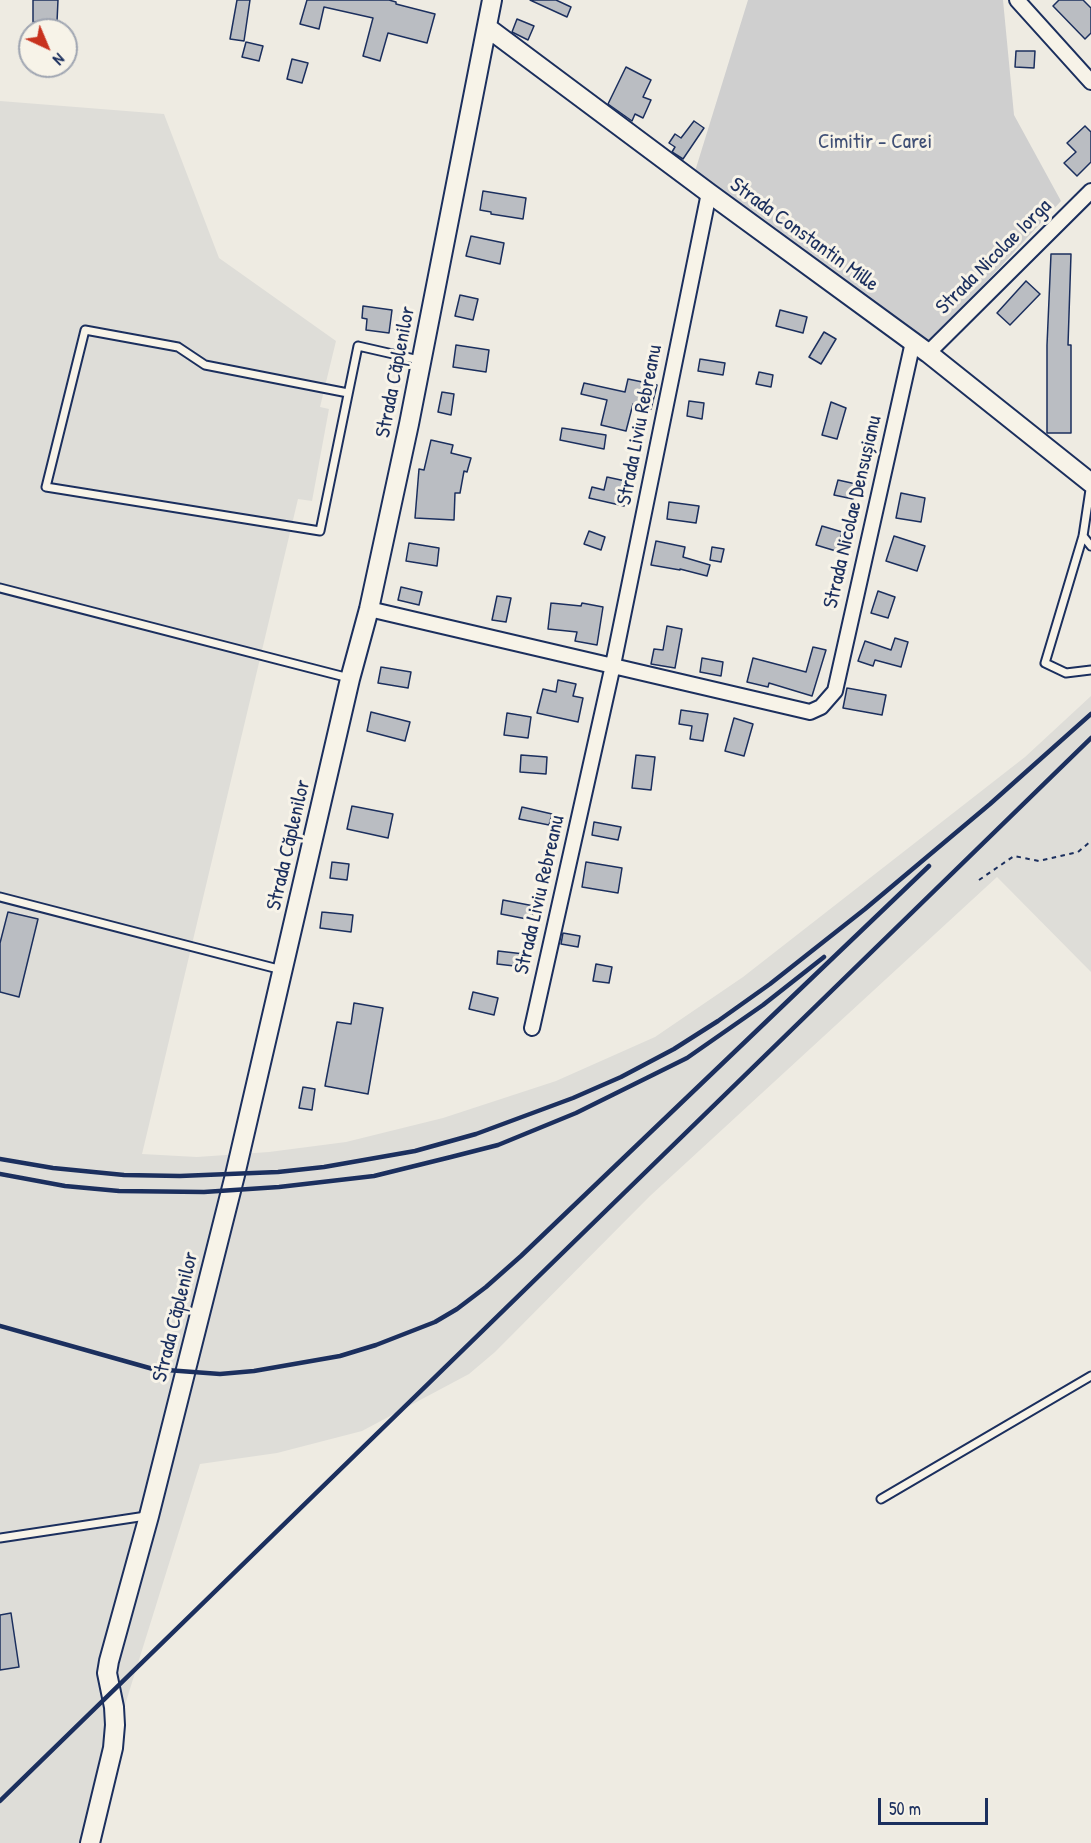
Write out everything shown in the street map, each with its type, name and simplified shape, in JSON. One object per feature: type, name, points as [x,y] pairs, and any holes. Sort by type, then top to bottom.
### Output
[{"type":"street","name":"Strada Căplenilor","points":[[90,1843],[113,1748],[115,1725],[107,1673],[109,1662],[149,1516],[235,1175],[350,679],[369,609],[422,361],[492,0]]},
{"type":"street","points":[[1017,0],[1091,82]]},
{"type":"street","name":"Strada Constantin Mille","points":[[488,28],[920,348],[1091,483]]},
{"type":"street","name":"Strada Nicolae Iorga","points":[[920,348],[1091,191]]},
{"type":"street","name":"Strada Liviu Rebreanu","points":[[532,1028],[613,665],[709,193]]},
{"type":"street","name":"Strada Nicolae Densușianu","points":[[613,665],[810,712],[821,707],[835,691],[920,348]]},
{"type":"street","points":[[369,609],[613,665]]},
{"type":"lane","points":[[348,393],[205,364],[178,347],[85,330],[46,487],[320,531],[358,346],[422,361]]},
{"type":"lane","points":[[1091,483],[1083,536],[1045,663],[1066,673],[1091,670]]},
{"type":"lane","points":[[1083,536],[1091,546]]},
{"type":"lane","points":[[0,588],[350,679]]},
{"type":"lane","points":[[0,897],[283,970]]},
{"type":"lane","points":[[880,1499],[1091,1376]]},
{"type":"lane","points":[[0,1538],[149,1516]]},
{"type":"path","points":[[979,880],[1014,856],[1039,861],[1078,852],[1091,841]]},
{"type":"shaded area","points":[[0,101],[164,114],[219,258],[336,341],[320,407],[329,409],[312,501],[298,499],[142,1154],[197,1157],[269,1152],[346,1142],[443,1118],[556,1081],[655,1037],[743,977],[1025,757],[1091,696],[1091,972],[997,877],[650,1196],[495,1352],[469,1374],[362,1431],[277,1453],[200,1464],[82,1843],[0,1843]]},
{"type":"green space","name":"Cimitir - Carei","points":[[748,0],[1003,0],[1014,115],[1061,201],[920,354],[692,181]]},
{"type":"building","points":[[33,0],[58,0],[57,18],[33,18]]},
{"type":"building","points":[[237,0],[250,0],[244,41],[230,39]]},
{"type":"building","points":[[307,0],[389,0],[435,14],[427,43],[388,33],[380,61],[363,56],[373,18],[324,7],[319,29],[300,24]]},
{"type":"building","points":[[530,0],[556,0],[571,7],[567,17]]},
{"type":"building","points":[[1059,0],[1083,0],[1091,8],[1091,33],[1085,39],[1053,6]]},
{"type":"building","points":[[517,19],[534,26],[528,40],[512,32]]},
{"type":"building","points":[[246,42],[263,46],[259,61],[242,57]]},
{"type":"building","points":[[1016,51],[1035,51],[1034,68],[1015,67]]},
{"type":"building","points":[[292,59],[308,63],[302,83],[287,79]]},
{"type":"building","points":[[626,67],[651,80],[643,97],[651,100],[643,118],[635,114],[632,121],[608,104]]},
{"type":"building","points":[[694,121],[704,128],[683,159],[672,152],[675,147],[669,143],[675,134],[681,138]]},
{"type":"building","points":[[1085,126],[1091,132],[1091,162],[1077,176],[1064,163],[1076,152],[1067,143]]},
{"type":"building","points":[[483,191],[526,198],[523,219],[480,210]]},
{"type":"building","points":[[471,236],[504,243],[500,264],[466,256]]},
{"type":"building","points":[[1051,254],[1071,254],[1068,345],[1071,345],[1071,433],[1047,433],[1047,345]]},
{"type":"building","points":[[1026,281],[1040,294],[1010,325],[997,313]]},
{"type":"building","points":[[460,295],[478,299],[473,320],[455,316]]},
{"type":"building","points":[[363,306],[392,310],[389,333],[366,330],[367,319],[362,318]]},
{"type":"building","points":[[780,310],[807,317],[803,333],[776,326]]},
{"type":"building","points":[[824,332],[836,339],[821,364],[809,357]]},
{"type":"building","points":[[456,345],[489,350],[486,372],[453,367]]},
{"type":"building","points":[[700,359],[725,363],[723,375],[698,371]]},
{"type":"building","points":[[759,372],[773,375],[771,387],[756,384]]},
{"type":"building","points":[[628,379],[657,385],[651,409],[633,404],[626,431],[601,425],[607,400],[581,394],[584,383],[625,392]]},
{"type":"building","points":[[442,392],[454,394],[451,415],[438,412]]},
{"type":"building","points":[[689,401],[704,403],[702,419],[687,416]]},
{"type":"building","points":[[831,402],[846,408],[837,439],[822,435]]},
{"type":"building","points":[[562,428],[606,435],[604,449],[560,440]]},
{"type":"building","points":[[431,440],[453,445],[451,453],[471,458],[467,472],[464,471],[460,493],[455,493],[454,520],[415,518],[419,469],[424,470]]},
{"type":"building","points":[[607,477],[630,482],[624,506],[589,498],[592,487],[604,490]]},
{"type":"building","points":[[838,480],[856,484],[853,499],[834,495]]},
{"type":"building","points":[[901,493],[925,498],[921,522],[896,518]]},
{"type":"building","points":[[669,502],[699,506],[696,523],[667,519]]},
{"type":"building","points":[[822,526],[842,532],[836,551],[816,545]]},
{"type":"building","points":[[589,531],[605,537],[601,550],[584,544]]},
{"type":"building","points":[[894,536],[925,546],[917,571],[886,561]]},
{"type":"building","points":[[656,541],[685,547],[683,557],[710,565],[707,576],[651,565]]},
{"type":"building","points":[[409,543],[439,548],[437,566],[406,561]]},
{"type":"building","points":[[712,547],[724,549],[721,562],[710,560]]},
{"type":"building","points":[[401,587],[422,592],[419,605],[398,600]]},
{"type":"building","points":[[878,591],[895,597],[888,618],[871,613]]},
{"type":"building","points":[[497,596],[511,598],[506,622],[492,620]]},
{"type":"building","points":[[551,603],[581,606],[582,603],[603,607],[597,645],[575,641],[577,632],[548,629]]},
{"type":"building","points":[[667,626],[682,629],[675,668],[651,664],[654,649],[663,650]]},
{"type":"building","points":[[895,638],[908,642],[901,667],[875,660],[873,666],[858,661],[865,641],[891,650]]},
{"type":"building","points":[[813,647],[826,650],[812,696],[769,683],[768,687],[747,682],[753,658],[806,672]]},
{"type":"building","points":[[702,658],[723,662],[721,676],[700,672]]},
{"type":"building","points":[[381,667],[411,672],[408,688],[378,683]]},
{"type":"building","points":[[558,680],[576,684],[573,696],[583,698],[578,722],[537,713],[543,689],[556,692]]},
{"type":"building","points":[[847,688],[886,695],[882,715],[843,708]]},
{"type":"building","points":[[681,710],[708,714],[703,741],[690,739],[692,726],[679,724]]},
{"type":"building","points":[[371,712],[410,722],[405,741],[367,731]]},
{"type":"building","points":[[507,713],[531,717],[528,738],[504,735]]},
{"type":"building","points":[[734,718],[753,724],[744,756],[725,751]]},
{"type":"building","points":[[521,755],[547,757],[546,774],[520,772]]},
{"type":"building","points":[[636,755],[655,757],[651,790],[632,788]]},
{"type":"building","points":[[352,806],[393,814],[388,838],[347,829]]},
{"type":"building","points":[[522,807],[552,814],[549,825],[519,819]]},
{"type":"building","points":[[594,822],[621,827],[618,840],[592,835]]},
{"type":"building","points":[[332,862],[349,864],[347,880],[330,878]]},
{"type":"building","points":[[586,862],[622,868],[618,893],[582,887]]},
{"type":"building","points":[[503,900],[534,906],[532,920],[501,914]]},
{"type":"building","points":[[8,912],[38,919],[19,997],[0,992],[0,943]]},
{"type":"building","points":[[322,912],[353,915],[351,932],[320,928]]},
{"type":"building","points":[[563,933],[580,936],[578,947],[561,944]]},
{"type":"building","points":[[498,951],[524,954],[523,967],[497,964]]},
{"type":"building","points":[[596,964],[612,967],[609,983],[593,981]]},
{"type":"building","points":[[473,992],[498,998],[494,1015],[469,1009]]},
{"type":"building","points":[[354,1003],[383,1008],[368,1094],[325,1086],[337,1022],[351,1024]]},
{"type":"building","points":[[303,1087],[315,1089],[312,1110],[299,1108]]},
{"type":"building","points":[[11,1613],[19,1667],[0,1670],[0,1615]]},
{"type":"railway","points":[[0,1159],[53,1168],[124,1175],[180,1176],[278,1172],[324,1167],[415,1151],[476,1134],[573,1098],[621,1077],[674,1049],[770,984],[865,909],[990,804],[1091,714]]},
{"type":"railway","points":[[0,1801],[1091,738]]},
{"type":"railway","points":[[0,1326],[153,1369],[220,1374],[254,1371],[340,1356],[435,1322],[486,1287],[521,1256],[929,866]]},
{"type":"railway","points":[[0,1174],[65,1186],[119,1191],[204,1192],[279,1187],[374,1176],[498,1145],[576,1113],[687,1058],[763,1005],[824,957]]}]
